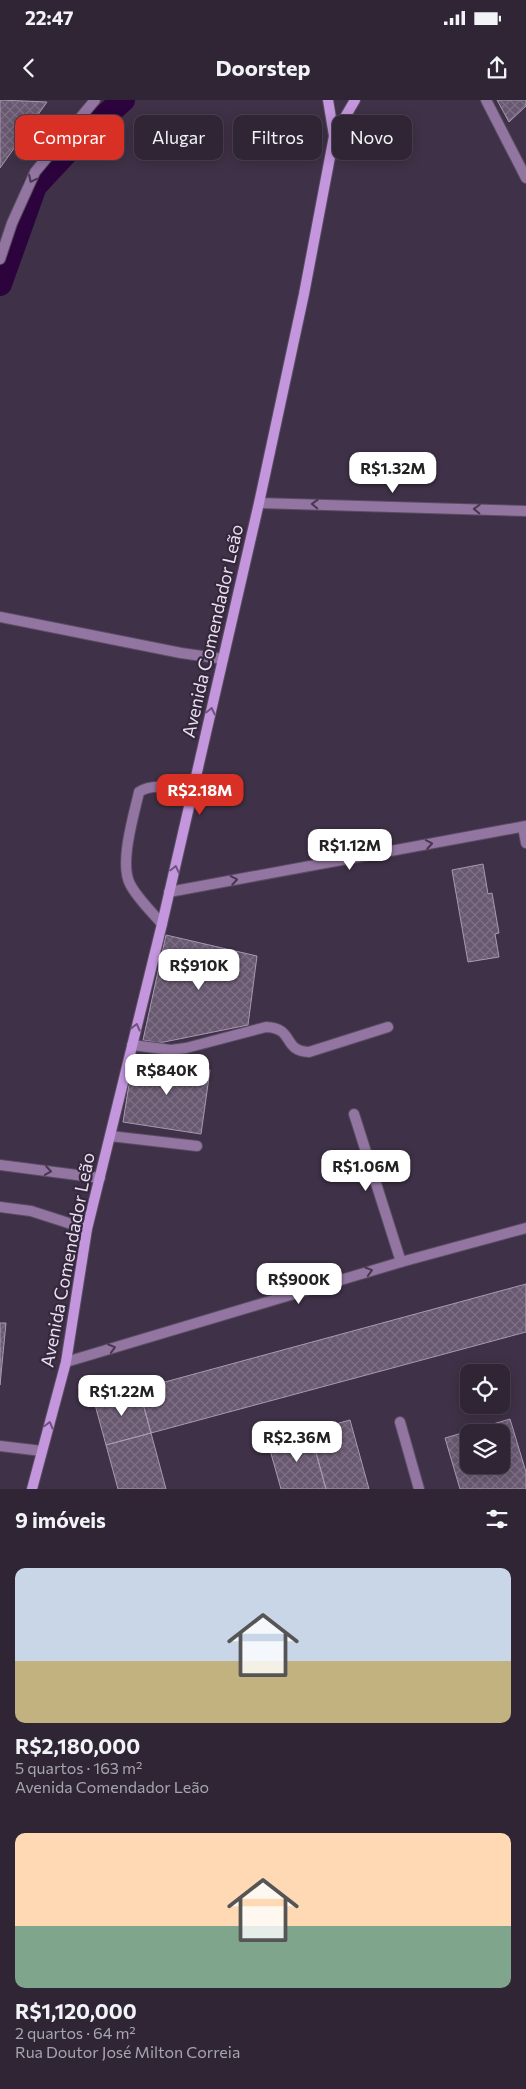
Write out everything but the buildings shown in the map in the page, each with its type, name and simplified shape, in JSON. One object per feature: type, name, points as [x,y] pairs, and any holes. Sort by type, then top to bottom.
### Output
[{"type":"main road","name":"Avenida Comendador Leão","points":[[328,100],[332,124]]},
{"type":"main road","points":[[346,115],[355,100]]},
{"type":"main road","name":"Avenida Comendador Leão","points":[[32,1489],[66,1362],[87,1229],[162,924],[259,503],[304,294],[332,147]]},
{"type":"street","points":[[0,259],[12,223],[35,172],[95,100]]},
{"type":"street","points":[[486,100],[526,178]]},
{"type":"street","points":[[259,503],[526,511]]},
{"type":"street","points":[[0,617],[181,653],[223,658]]},
{"type":"street","points":[[162,924],[130,884],[126,870],[126,856],[139,792],[154,786],[192,792]]},
{"type":"street","points":[[169,892],[525,826],[526,843]]},
{"type":"street","points":[[132,1045],[171,1050],[186,1048],[266,1026],[276,1027],[283,1031],[293,1048],[300,1052],[309,1052],[388,1027]]},
{"type":"street","points":[[354,1114],[401,1262]]},
{"type":"street","points":[[110,1136],[197,1146]]},
{"type":"street","points":[[0,1165],[100,1178]]},
{"type":"street","points":[[0,1207],[30,1211],[87,1229]]},
{"type":"street","points":[[66,1362],[401,1262],[526,1228]]},
{"type":"street","points":[[400,1422],[419,1489]]},
{"type":"street","points":[[0,1446],[42,1451]]},
{"type":"waterway","points":[[0,284],[35,186],[77,141],[123,100]]}]
